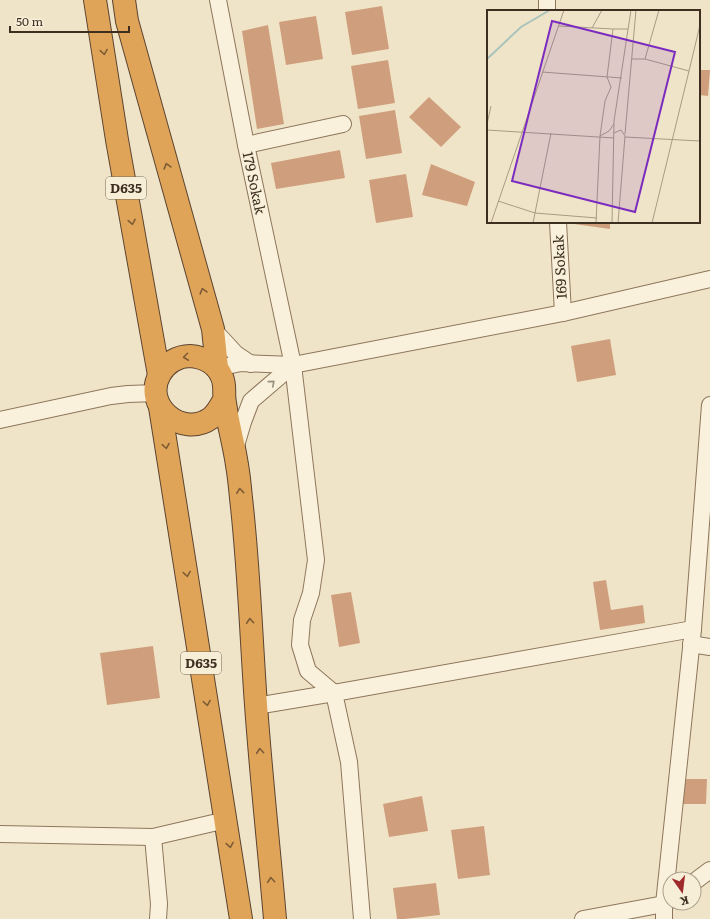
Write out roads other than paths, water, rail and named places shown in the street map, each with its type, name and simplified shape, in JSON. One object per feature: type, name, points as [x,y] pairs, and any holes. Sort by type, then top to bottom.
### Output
[{"type":"highway","name":"D635","points":[[95,0],[159,392],[241,919]]},
{"type":"highway","points":[[124,0],[127,21],[213,329],[217,368]]},
{"type":"highway","points":[[224,400],[218,410],[210,418],[200,423],[189,425],[178,422],[168,416],[159,392],[166,366],[175,359],[186,356],[198,356],[217,368],[223,378],[225,389],[224,400],[237,464],[244,526],[256,706],[275,919]]},
{"type":"street","name":"179 Sokak","points":[[218,0],[246,145],[293,365],[316,560],[311,592],[302,620],[300,645],[308,671],[334,693]]},
{"type":"street","points":[[246,145],[343,124]]},
{"type":"street","name":"169 Sokak","points":[[558,223],[563,313]]},
{"type":"street","points":[[217,368],[241,363],[293,365],[563,313],[710,279]]},
{"type":"street","points":[[213,329],[236,354],[251,364]]},
{"type":"street","points":[[235,452],[243,422],[251,401],[293,365]]},
{"type":"street","points":[[0,420],[110,396],[159,392]]},
{"type":"street","points":[[224,400],[251,401]]},
{"type":"street","points":[[670,871],[692,637],[710,405]]},
{"type":"street","points":[[256,706],[692,637],[710,647]]},
{"type":"street","points":[[334,693],[349,762],[362,919]]},
{"type":"street","points":[[0,834],[153,837],[226,820]]},
{"type":"street","points":[[153,837],[159,904],[158,919]]},
{"type":"street","points":[[583,919],[662,909]]}]
